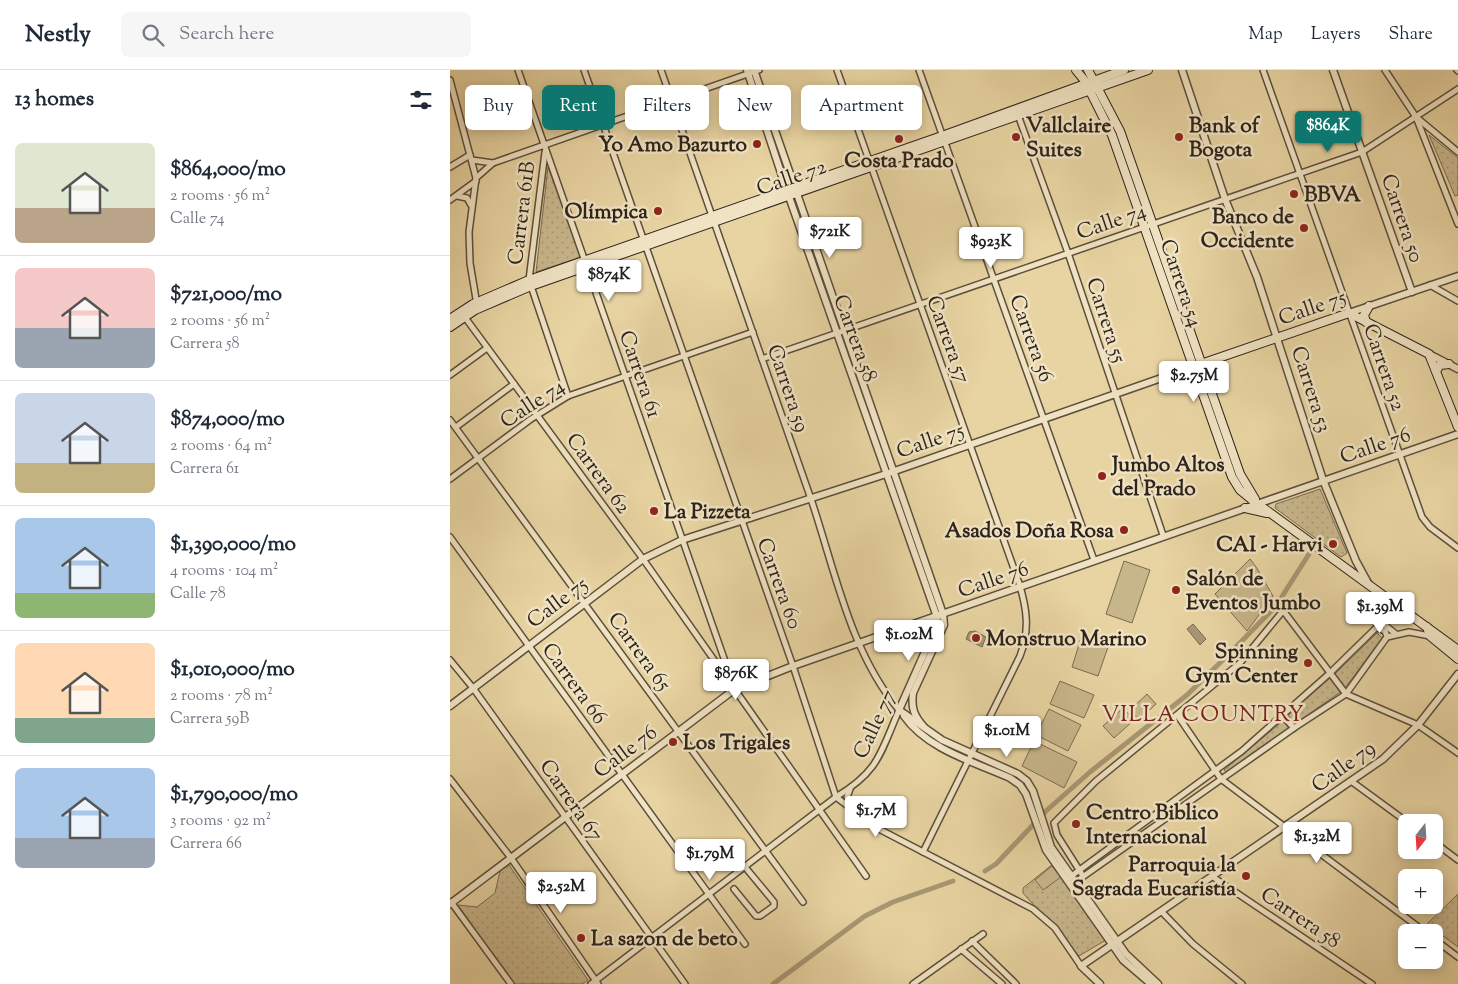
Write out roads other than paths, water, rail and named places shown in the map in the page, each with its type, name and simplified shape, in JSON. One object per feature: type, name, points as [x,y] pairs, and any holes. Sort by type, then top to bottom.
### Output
[{"type":"main road","name":"Carrera 54","points":[[1076,70],[1088,88],[1118,153],[1237,486],[1368,584]]},
{"type":"main road","name":"Carrera 54","points":[[1088,70],[1097,84],[1126,150],[1240,474],[1258,503]]},
{"type":"main road","name":"Calle 72","points":[[943,139],[1018,116],[1088,88],[1124,70]]},
{"type":"main road","name":"Calle 72","points":[[1097,84],[1148,70]]},
{"type":"main road","name":"Calle 72","points":[[450,319],[477,305],[530,283],[1088,88]]},
{"type":"main road","points":[[1118,153],[1126,150]]},
{"type":"main road","points":[[1167,292],[1176,288]]},
{"type":"main road","points":[[1366,322],[1364,315],[1369,306]]},
{"type":"main road","points":[[1349,312],[1429,354],[1458,427]]},
{"type":"main road","name":"Calle 75","points":[[1193,367],[1349,312]]},
{"type":"main road","name":"Calle 72","points":[[450,327],[462,314]]},
{"type":"main road","points":[[1436,370],[1440,365],[1449,364]]},
{"type":"main road","points":[[1216,431],[1224,428]]},
{"type":"main road","points":[[1245,508],[1274,515]]},
{"type":"main road","name":"Carrera 53","points":[[1368,584],[1458,650]]},
{"type":"main road","points":[[1427,626],[1430,636],[1458,659]]},
{"type":"main road","points":[[1430,636],[1442,638]]},
{"type":"street","name":"Carrera 61","points":[[518,70],[735,689]]},
{"type":"street","name":"Carrera 60","points":[[584,70],[589,85]]},
{"type":"street","name":"Carrera 59","points":[[661,70],[666,85]]},
{"type":"street","name":"Carrera 57","points":[[837,70],[1020,587],[1027,619],[1026,638],[1020,656],[923,852]]},
{"type":"street","name":"Carrera 56","points":[[919,70],[1094,560]]},
{"type":"street","name":"Carrera 53","points":[[1182,70],[1226,199],[1257,277],[1323,480],[1356,561],[1368,584]]},
{"type":"street","name":"Carrera 52","points":[[1263,70],[1422,517],[1430,527],[1458,548]]},
{"type":"street","name":"Carrera 50","points":[[1333,70],[1412,292]]},
{"type":"street","points":[[1386,70],[1416,117],[1458,224]]},
{"type":"street","points":[[709,86],[752,71]]},
{"type":"street","name":"Carrera 58","points":[[752,71],[814,268],[886,474],[918,552]]},
{"type":"street","points":[[450,80],[476,179],[472,206],[470,263],[477,305]]},
{"type":"street","name":"Calle 74","points":[[762,359],[1362,152],[1458,89]]},
{"type":"street","points":[[450,108],[456,104]]},
{"type":"street","name":"Carrera 55","points":[[1018,116],[1068,253],[1163,536]]},
{"type":"street","points":[[1416,117],[1458,152]]},
{"type":"street","points":[[452,198],[476,179],[492,163],[586,130]]},
{"type":"street","name":"Carrera 60","points":[[604,130],[741,523],[793,666],[836,797]]},
{"type":"street","name":"Carrera 59","points":[[682,130],[753,332],[858,643],[881,686],[899,710]]},
{"type":"street","name":"Carrera 61B","points":[[545,146],[530,283],[568,396]]},
{"type":"street","points":[[450,167],[471,158],[492,163]]},
{"type":"street","name":"Carrera 58","points":[[791,192],[822,266],[894,471],[918,552],[940,616]]},
{"type":"street","points":[[452,198],[464,196],[472,206]]},
{"type":"street","points":[[814,268],[822,266]]},
{"type":"street","name":"Calle 75","points":[[1349,312],[1458,276]]},
{"type":"street","name":"Carrera 50","points":[[1430,285],[1458,301]]},
{"type":"street","name":"Carrera 62","points":[[462,314],[643,559],[866,876]]},
{"type":"street","name":"Calle 74","points":[[450,479],[479,460],[537,415],[568,396],[753,332]]},
{"type":"street","points":[[450,375],[487,348]]},
{"type":"street","points":[[1429,354],[1458,369]]},
{"type":"street","name":"Calle 75","points":[[450,706],[643,559],[682,540],[741,523],[810,498],[886,474],[1193,367]]},
{"type":"street","points":[[456,427],[514,384]]},
{"type":"street","name":"Carrera 65","points":[[450,420],[586,603],[803,902]]},
{"type":"street","name":"Calle 76","points":[[450,902],[735,689],[858,643],[940,616],[1398,453],[1458,434]]},
{"type":"street","name":"Carrera 66","points":[[450,537],[745,944]]},
{"type":"street","points":[[1378,592],[1382,605],[1383,619],[1386,626],[1396,634]]},
{"type":"street","points":[[1151,984],[1123,960],[1075,878],[1054,823],[1096,781],[1178,716],[1240,663],[1279,614],[1285,613],[1346,694],[1418,725],[1458,753]]},
{"type":"street","name":"Calle 77","points":[[595,983],[708,894],[869,773],[876,763],[940,616]]},
{"type":"street","name":"Calle 77","points":[[924,728],[916,718],[912,703],[914,693],[944,625],[940,616]]},
{"type":"street","points":[[1075,878],[1216,771],[1283,716],[1377,628],[1383,619]]},
{"type":"street","points":[[1377,628],[1385,631],[1388,637]]},
{"type":"street","points":[[1075,878],[1346,694],[1388,637],[1409,632],[1430,636]]},
{"type":"street","points":[[709,655],[718,658],[722,650]]},
{"type":"street","name":"Carrera 67","points":[[450,660],[474,688],[685,984]]},
{"type":"street","name":"Calle 79","points":[[1081,966],[1285,828],[1382,759],[1418,725],[1458,674]]},
{"type":"street","points":[[899,710],[971,758],[1020,785],[1036,811],[1046,850],[1075,878]]},
{"type":"street","points":[[899,710],[922,735],[971,758]]},
{"type":"street","points":[[1178,716],[1221,779],[1414,924]]},
{"type":"street","points":[[1283,716],[1294,728]]},
{"type":"street","points":[[450,779],[511,858],[595,983]]},
{"type":"street","points":[[1351,781],[1398,815]]},
{"type":"street","points":[[850,788],[846,797],[854,811]]},
{"type":"street","points":[[836,797],[877,828],[1009,895],[1044,918],[1055,928],[1081,966],[1100,984]]},
{"type":"street","points":[[1443,849],[1458,860]]},
{"type":"street","points":[[734,889],[756,916],[760,916],[774,906],[774,902],[745,867]]},
{"type":"street","name":"Carrera 58","points":[[1213,877],[1372,984]]},
{"type":"street","points":[[450,902],[511,984]]},
{"type":"street","points":[[1162,911],[1194,944],[1242,984]]},
{"type":"street","points":[[913,984],[983,934]]},
{"type":"street","points":[[972,941],[1016,984]]},
{"type":"street","points":[[1114,942],[1158,984]]},
{"type":"street","points":[[1443,946],[1458,957]]},
{"type":"street","points":[[961,949],[1002,984]]},
{"type":"waterway","points":[[985,871],[996,864],[1046,811],[1090,772],[1187,695],[1232,651],[1276,606],[1309,554]]},
{"type":"waterway","points":[[773,984],[865,916],[893,902],[953,881]]},
{"type":"place","name":"Vallclaire Suites","points":[[1016,137]]},
{"type":"place","name":"Bank of Bogota","points":[[1179,137]]},
{"type":"place","name":"Costa Prado","points":[[899,139]]},
{"type":"place","name":"Yo Amo Bazurto","points":[[757,144]]},
{"type":"place","name":"BBVA","points":[[1294,194]]},
{"type":"place","name":"Olímpica","points":[[658,211]]},
{"type":"place","name":"Banco de Occidente","points":[[1304,228]]},
{"type":"place","name":"Jumbo Altos del Prado","points":[[1102,476]]},
{"type":"place","name":"La Pizzeta","points":[[654,511]]},
{"type":"place","name":"Asados Doña Rosa","points":[[1124,530]]},
{"type":"place","name":"CAI - Harvi","points":[[1333,544]]},
{"type":"place","name":"Salón de Eventos Jumbo","points":[[1176,590]]},
{"type":"place","name":"Monstruo Marino","points":[[976,638]]},
{"type":"place","name":"Spinning Gym Center","points":[[1308,663]]},
{"type":"place","name":"Los Trigales","points":[[673,742]]},
{"type":"place","name":"Centro Biblico Internacional","points":[[1076,824]]},
{"type":"place","name":"Parroquia la Sagrada Eucaristía","points":[[1246,876]]},
{"type":"place","name":"La sazon de beto","points":[[581,938]]},
{"type":"district","name":"VILLA COUNTRY","points":[[1203,713]]}]
